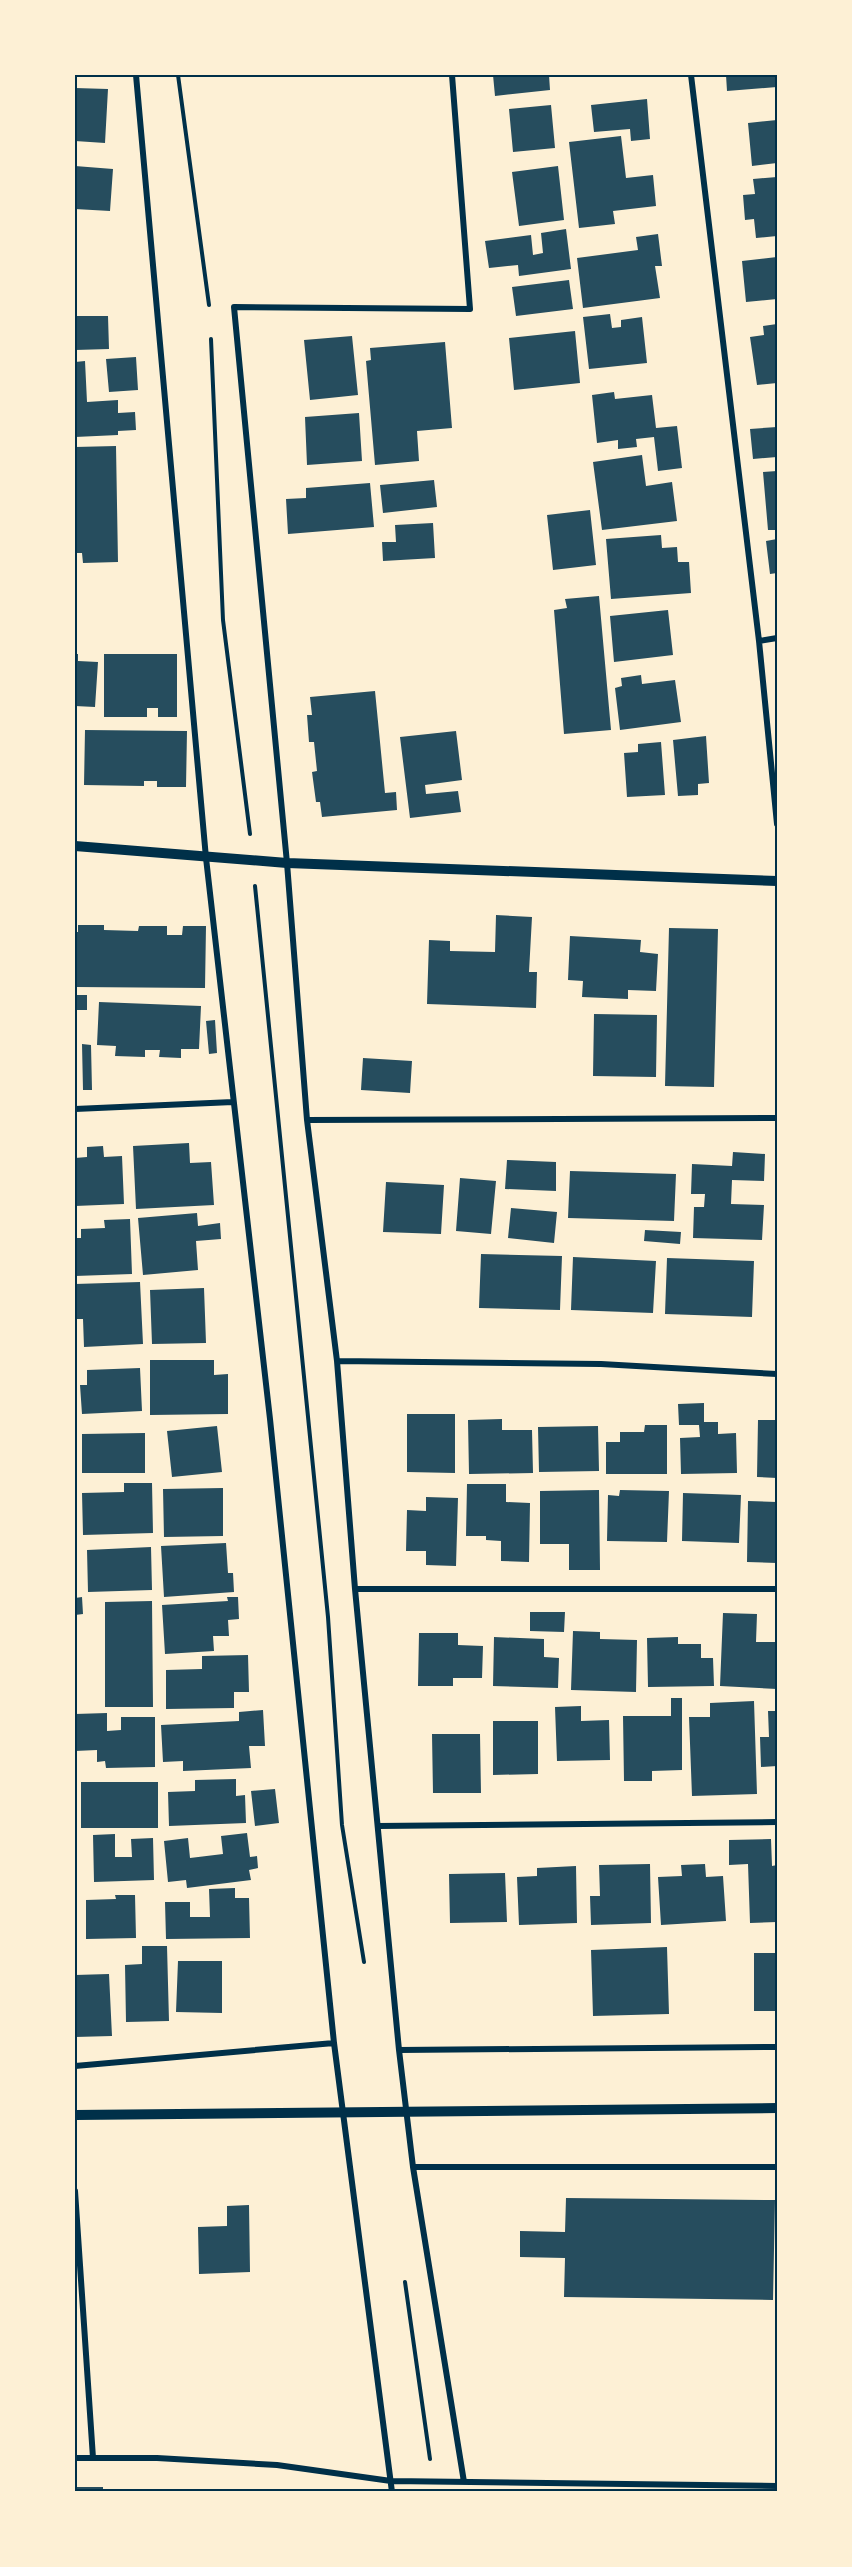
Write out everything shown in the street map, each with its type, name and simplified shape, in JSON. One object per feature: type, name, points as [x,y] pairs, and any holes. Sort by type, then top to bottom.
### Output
[{"type":"street","points":[[136,75],[206,858],[270,1419],[334,2043],[392,2492]]},
{"type":"street","points":[[452,75],[470,309],[234,307],[287,863],[307,1120],[337,1360],[355,1589],[399,2050],[413,2168],[464,2482]]},
{"type":"street","points":[[691,75],[759,641],[777,824]]},
{"type":"street","points":[[759,641],[777,638]]},
{"type":"street","points":[[75,846],[287,863],[777,881]]},
{"type":"street","points":[[75,1109],[233,1102]]},
{"type":"street","points":[[307,1120],[777,1118]]},
{"type":"street","points":[[337,1360],[601,1364],[777,1374]]},
{"type":"street","points":[[355,1589],[777,1589]]},
{"type":"street","points":[[378,1826],[777,1822]]},
{"type":"street","points":[[75,2066],[334,2043]]},
{"type":"street","points":[[399,2050],[777,2047]]},
{"type":"street","points":[[75,2115],[777,2108]]},
{"type":"street","points":[[413,2168],[777,2167]]},
{"type":"street","points":[[75,2192],[93,2458]]},
{"type":"street","points":[[75,2457],[157,2458],[277,2465],[391,2481],[777,2486]]},
{"type":"path","points":[[178,75],[210,306]]},
{"type":"path","points":[[210,330],[223,620],[253,861],[328,1617],[342,1825],[365,1970]]},
{"type":"path","points":[[404,2270],[433,2482]]},
{"type":"building","points":[[493,75],[549,75],[550,90],[495,96]]},
{"type":"building","points":[[726,75],[777,75],[777,87],[727,91]]},
{"type":"building","points":[[75,88],[108,89],[105,143],[75,141]]},
{"type":"building","points":[[647,99],[650,139],[631,141],[630,129],[594,132],[591,105]]},
{"type":"building","points":[[551,105],[555,148],[513,152],[509,109]]},
{"type":"building","points":[[777,120],[777,163],[752,166],[748,123]]},
{"type":"building","points":[[621,136],[626,178],[653,175],[656,206],[613,211],[615,224],[579,228],[569,142]]},
{"type":"building","points":[[75,166],[113,169],[110,211],[75,209]]},
{"type":"building","points":[[558,166],[564,220],[519,226],[512,172]]},
{"type":"building","points":[[777,177],[777,236],[756,238],[754,219],[745,220],[743,195],[755,194],[753,179]]},
{"type":"building","points":[[566,229],[571,269],[519,276],[518,265],[489,268],[485,241],[531,235],[533,255],[543,253],[541,233]]},
{"type":"building","points":[[658,234],[662,266],[655,266],[660,298],[583,308],[577,258],[638,250],[636,237]]},
{"type":"building","points":[[777,257],[777,299],[746,302],[742,261]]},
{"type":"building","points":[[569,280],[573,309],[516,316],[512,287]]},
{"type":"building","points":[[610,314],[612,328],[621,327],[621,320],[642,317],[647,363],[589,369],[583,317]]},
{"type":"building","points":[[75,316],[108,316],[109,349],[75,350]]},
{"type":"building","points":[[777,324],[777,383],[757,385],[750,337],[764,335],[763,326]]},
{"type":"building","points":[[575,331],[580,383],[514,390],[509,338]]},
{"type":"building","points":[[352,336],[358,395],[310,400],[304,340]]},
{"type":"building","points":[[445,342],[452,428],[417,431],[419,461],[375,465],[366,361],[371,360],[370,348]]},
{"type":"building","points":[[136,357],[138,390],[109,392],[106,359]]},
{"type":"building","points":[[85,361],[87,402],[118,400],[118,413],[135,412],[136,430],[118,431],[118,435],[75,437],[75,362]]},
{"type":"building","points":[[614,392],[615,399],[652,395],[656,428],[677,426],[682,468],[658,471],[654,437],[636,439],[637,447],[618,449],[618,440],[597,443],[592,395]]},
{"type":"building","points":[[359,413],[362,461],[307,465],[305,417]]},
{"type":"building","points":[[777,427],[777,457],[753,459],[750,429]]},
{"type":"building","points":[[116,446],[118,562],[83,563],[82,553],[75,553],[75,447]]},
{"type":"building","points":[[642,455],[646,486],[672,482],[677,521],[602,530],[593,462]]},
{"type":"building","points":[[777,471],[777,530],[768,530],[763,472]]},
{"type":"building","points":[[434,480],[437,507],[383,513],[380,485]]},
{"type":"building","points":[[370,483],[374,527],[288,534],[286,499],[306,498],[306,488]]},
{"type":"building","points":[[590,510],[596,565],[553,570],[547,515]]},
{"type":"building","points":[[433,523],[435,558],[383,561],[382,542],[396,542],[395,525]]},
{"type":"building","points":[[661,535],[662,548],[677,547],[678,562],[689,562],[691,593],[611,599],[606,539]]},
{"type":"building","points":[[777,539],[777,573],[770,574],[766,541]]},
{"type":"building","points":[[599,596],[611,730],[564,734],[554,610],[567,608],[565,599]]},
{"type":"building","points":[[668,610],[673,655],[614,662],[610,616]]},
{"type":"building","points":[[75,654],[78,654],[78,661],[98,662],[95,707],[75,706]]},
{"type":"building","points":[[104,654],[177,654],[177,717],[158,717],[158,708],[147,708],[147,717],[104,717]]},
{"type":"building","points":[[641,675],[642,684],[675,680],[681,722],[620,730],[615,688],[622,686],[621,678]]},
{"type":"building","points":[[375,691],[385,793],[396,792],[397,810],[322,817],[320,802],[316,802],[312,772],[317,771],[314,742],[309,742],[307,715],[312,715],[310,697]]},
{"type":"building","points":[[85,730],[187,731],[186,787],[157,787],[157,781],[144,781],[144,786],[84,785]]},
{"type":"building","points":[[456,731],[462,780],[425,785],[426,794],[458,791],[461,812],[410,818],[400,737]]},
{"type":"building","points":[[706,736],[709,783],[698,784],[698,795],[678,796],[673,740]]},
{"type":"building","points":[[661,742],[665,795],[627,797],[624,753],[638,752],[638,744]]},
{"type":"building","points":[[496,915],[532,917],[529,972],[537,972],[536,1008],[427,1004],[429,940],[450,941],[450,951],[495,952]]},
{"type":"building","points":[[78,925],[104,925],[104,930],[138,931],[139,926],[167,926],[167,935],[182,935],[183,926],[206,926],[205,988],[75,987],[75,932],[78,932]]},
{"type":"building","points":[[669,928],[718,929],[714,1087],[665,1086]]},
{"type":"building","points":[[570,936],[641,940],[640,952],[658,954],[656,991],[628,990],[628,999],[582,997],[583,981],[568,980]]},
{"type":"building","points":[[75,995],[87,995],[87,1010],[75,1010]]},
{"type":"building","points":[[99,1002],[201,1006],[199,1049],[181,1049],[181,1058],[159,1057],[160,1050],[145,1050],[145,1057],[115,1056],[116,1046],[97,1045]]},
{"type":"building","points":[[594,1014],[657,1015],[656,1077],[593,1076]]},
{"type":"building","points":[[215,1020],[217,1053],[209,1054],[206,1021]]},
{"type":"building","points":[[82,1044],[91,1045],[92,1090],[83,1090]]},
{"type":"building","points":[[363,1058],[412,1061],[410,1093],[361,1090]]},
{"type":"building","points":[[189,1143],[190,1163],[211,1162],[214,1205],[136,1209],[133,1146]]},
{"type":"building","points":[[103,1146],[104,1157],[122,1156],[124,1204],[75,1206],[75,1158],[87,1157],[87,1147]]},
{"type":"building","points":[[733,1152],[765,1154],[764,1181],[732,1180],[731,1204],[764,1205],[762,1240],[693,1238],[694,1207],[704,1207],[705,1194],[691,1194],[692,1164],[732,1166]]},
{"type":"building","points":[[507,1160],[556,1162],[556,1191],[505,1189]]},
{"type":"building","points":[[570,1171],[676,1174],[674,1221],[568,1218]]},
{"type":"building","points":[[460,1178],[496,1181],[491,1234],[456,1231]]},
{"type":"building","points":[[386,1182],[444,1185],[441,1234],[383,1232]]},
{"type":"building","points":[[511,1208],[557,1212],[554,1243],[508,1238]]},
{"type":"building","points":[[197,1213],[198,1226],[220,1223],[221,1239],[196,1241],[198,1270],[143,1275],[138,1218]]},
{"type":"building","points":[[130,1219],[132,1274],[75,1276],[75,1238],[81,1238],[81,1229],[105,1228],[104,1220]]},
{"type":"building","points":[[645,1230],[681,1232],[680,1244],[644,1241]]},
{"type":"building","points":[[481,1254],[562,1256],[560,1310],[479,1308]]},
{"type":"building","points":[[573,1257],[656,1261],[653,1313],[571,1310]]},
{"type":"building","points":[[667,1258],[754,1261],[752,1317],[665,1314]]},
{"type":"building","points":[[140,1282],[143,1344],[84,1347],[83,1319],[75,1319],[75,1284]]},
{"type":"building","points":[[204,1288],[206,1343],[152,1344],[150,1290]]},
{"type":"building","points":[[150,1360],[214,1360],[214,1375],[228,1374],[228,1414],[150,1415]]},
{"type":"building","points":[[140,1368],[142,1411],[82,1414],[80,1385],[87,1385],[87,1370]]},
{"type":"building","points":[[704,1403],[704,1422],[718,1422],[718,1434],[736,1433],[737,1473],[681,1474],[680,1438],[700,1437],[699,1425],[679,1425],[678,1404]]},
{"type":"building","points":[[407,1414],[455,1414],[455,1473],[407,1472]]},
{"type":"building","points":[[502,1419],[502,1430],[532,1430],[533,1473],[469,1474],[468,1420]]},
{"type":"building","points":[[758,1420],[777,1420],[777,1478],[757,1477]]},
{"type":"building","points":[[645,1425],[667,1425],[667,1474],[606,1474],[606,1442],[620,1442],[620,1432],[644,1432]]},
{"type":"building","points":[[217,1426],[222,1472],[172,1477],[167,1431]]},
{"type":"building","points":[[598,1426],[599,1471],[539,1472],[538,1427]]},
{"type":"building","points":[[145,1433],[145,1473],[82,1473],[82,1434]]},
{"type":"building","points":[[124,1483],[152,1483],[153,1533],[83,1535],[82,1493],[124,1492]]},
{"type":"building","points":[[467,1484],[506,1484],[506,1502],[530,1503],[529,1562],[501,1561],[501,1541],[486,1540],[486,1536],[466,1536]]},
{"type":"building","points":[[223,1488],[223,1536],[164,1537],[163,1489]]},
{"type":"building","points":[[599,1490],[600,1570],[569,1570],[569,1544],[540,1544],[540,1491]]},
{"type":"building","points":[[620,1490],[669,1491],[667,1542],[607,1541],[608,1495],[619,1496]]},
{"type":"building","points":[[683,1493],[741,1495],[739,1543],[682,1541]]},
{"type":"building","points":[[426,1497],[458,1498],[456,1566],[426,1565],[426,1551],[406,1551],[407,1510],[426,1511]]},
{"type":"building","points":[[748,1501],[777,1502],[777,1563],[747,1562]]},
{"type":"building","points":[[226,1543],[228,1573],[233,1573],[234,1592],[164,1597],[161,1546]]},
{"type":"building","points":[[151,1547],[152,1590],[88,1592],[87,1550]]},
{"type":"building","points":[[82,1597],[83,1614],[75,1615],[75,1598]]},
{"type":"building","points":[[227,1597],[238,1597],[239,1619],[228,1620],[229,1636],[213,1636],[214,1651],[165,1654],[162,1605],[228,1601]]},
{"type":"building","points":[[152,1601],[153,1707],[105,1707],[105,1602]]},
{"type":"building","points":[[530,1612],[565,1612],[564,1632],[530,1631]]},
{"type":"building","points":[[723,1613],[757,1614],[756,1642],[777,1642],[777,1689],[720,1686]]},
{"type":"building","points":[[573,1631],[600,1632],[600,1639],[637,1640],[636,1692],[571,1690]]},
{"type":"building","points":[[419,1633],[458,1633],[458,1645],[483,1646],[482,1678],[453,1678],[453,1686],[418,1686]]},
{"type":"building","points":[[494,1637],[544,1639],[544,1657],[559,1658],[558,1688],[493,1686]]},
{"type":"building","points":[[678,1637],[678,1644],[701,1644],[701,1658],[713,1658],[714,1686],[648,1687],[647,1638]]},
{"type":"building","points":[[248,1655],[249,1692],[234,1692],[234,1708],[166,1709],[166,1670],[202,1669],[202,1656]]},
{"type":"building","points":[[671,1698],[682,1698],[682,1770],[652,1771],[652,1781],[624,1781],[623,1716],[671,1716]]},
{"type":"building","points":[[754,1701],[757,1794],[692,1796],[689,1717],[710,1717],[710,1703]]},
{"type":"building","points":[[581,1706],[581,1721],[609,1720],[610,1760],[557,1761],[555,1707]]},
{"type":"building","points":[[263,1710],[265,1746],[249,1746],[251,1768],[183,1771],[183,1761],[163,1762],[161,1725],[239,1721],[239,1712]]},
{"type":"building","points":[[768,1711],[777,1711],[777,1766],[761,1767],[760,1737],[769,1737]]},
{"type":"building","points":[[107,1713],[107,1731],[121,1730],[121,1717],[155,1717],[155,1767],[106,1768],[105,1761],[97,1762],[97,1750],[75,1751],[75,1714]]},
{"type":"building","points":[[493,1721],[538,1721],[538,1774],[493,1775]]},
{"type":"building","points":[[432,1734],[480,1734],[481,1793],[433,1793]]},
{"type":"building","points":[[236,1779],[236,1796],[245,1795],[246,1823],[169,1826],[168,1792],[195,1791],[195,1780]]},
{"type":"building","points":[[81,1782],[158,1782],[158,1828],[81,1828]]},
{"type":"building","points":[[275,1789],[279,1823],[255,1826],[251,1791]]},
{"type":"building","points":[[247,1833],[250,1857],[257,1856],[258,1868],[249,1870],[251,1880],[187,1888],[186,1880],[168,1882],[164,1841],[188,1838],[190,1858],[223,1854],[221,1836]]},
{"type":"building","points":[[115,1834],[115,1857],[132,1857],[131,1839],[153,1838],[154,1880],[94,1882],[93,1835]]},
{"type":"building","points":[[771,1839],[772,1866],[777,1865],[777,1922],[750,1923],[748,1864],[729,1865],[729,1840]]},
{"type":"building","points":[[650,1864],[651,1923],[591,1925],[590,1896],[600,1896],[599,1865]]},
{"type":"building","points":[[705,1864],[706,1877],[723,1876],[726,1921],[661,1925],[658,1877],[682,1876],[681,1865]]},
{"type":"building","points":[[576,1866],[577,1923],[519,1925],[517,1877],[537,1876],[537,1868]]},
{"type":"building","points":[[505,1873],[507,1922],[450,1923],[449,1874]]},
{"type":"building","points":[[235,1888],[235,1898],[249,1898],[250,1938],[166,1939],[165,1902],[190,1902],[190,1917],[210,1917],[209,1889]]},
{"type":"building","points":[[115,1895],[135,1895],[136,1938],[86,1939],[86,1900],[116,1899]]},
{"type":"building","points":[[142,1946],[167,1946],[169,2021],[126,2022],[125,1965],[142,1964]]},
{"type":"building","points":[[667,1947],[669,2014],[593,2016],[591,1950]]},
{"type":"building","points":[[754,1953],[777,1953],[777,2011],[754,2011]]},
{"type":"building","points":[[178,1961],[222,1961],[222,2013],[176,2012]]},
{"type":"building","points":[[109,1974],[112,2036],[75,2037],[75,1975]]},
{"type":"building","points":[[566,2198],[775,2200],[773,2300],[564,2297],[565,2258],[520,2257],[520,2231],[565,2232]]},
{"type":"building","points":[[249,2205],[250,2272],[199,2274],[198,2227],[227,2226],[227,2206]]},
{"type":"building","points":[[75,2487],[103,2487],[103,2492],[75,2492]]},
{"type":"building","points":[[115,2489],[153,2489],[153,2492],[115,2492]]}]
